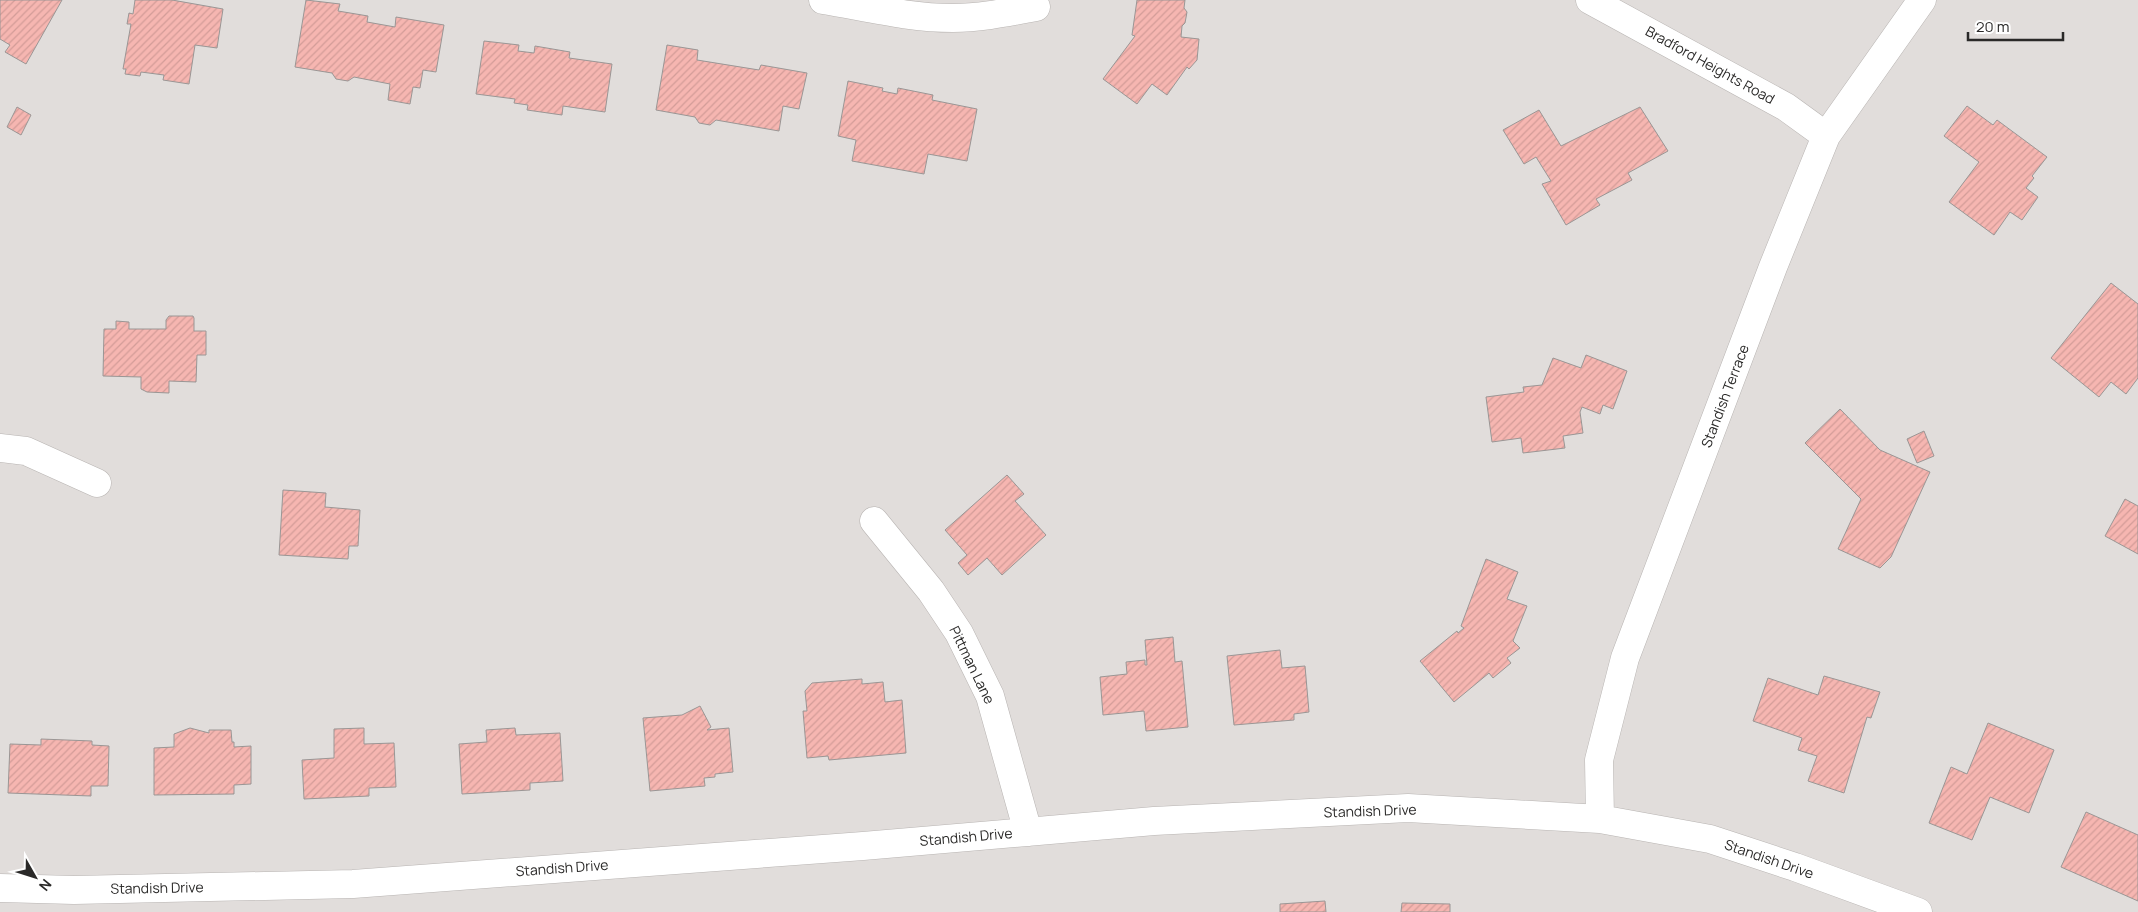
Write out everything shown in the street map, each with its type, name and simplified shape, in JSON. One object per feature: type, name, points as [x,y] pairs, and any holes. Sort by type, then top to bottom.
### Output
[{"type":"street","points":[[824,0],[912,15],[953,18],[992,16],[1036,7]]},
{"type":"street","name":"Bradford Heights Road","points":[[1590,0],[1786,107],[1826,136]]},
{"type":"street","name":"Standish Terrace","points":[[1600,819],[1599,760],[1625,658],[1773,267],[1826,136],[1922,0]]},
{"type":"street","points":[[0,448],[26,451],[97,483]]},
{"type":"street","name":"Pittman Lane","points":[[874,520],[931,591],[959,633],[990,696],[1028,832]]},
{"type":"street","name":"Standish Drive","points":[[0,888],[74,890],[353,884],[1154,821],[1408,808],[1600,819],[1710,839],[1795,867],[1918,912]]},
{"type":"building","points":[[0,0],[62,0],[26,64],[5,52],[10,45],[0,39]]},
{"type":"building","points":[[135,0],[172,0],[223,9],[217,48],[195,45],[189,84],[163,80],[164,75],[141,72],[140,76],[125,74],[126,69],[123,69],[131,24],[127,24],[129,13],[133,14]]},
{"type":"building","points":[[306,0],[340,4],[338,11],[368,16],[367,22],[395,27],[396,17],[444,25],[436,72],[423,70],[420,88],[413,87],[410,104],[388,100],[390,84],[354,77],[348,81],[336,79],[332,73],[295,67]]},
{"type":"building","points":[[1137,0],[1185,0],[1184,8],[1187,12],[1185,23],[1182,26],[1181,37],[1199,39],[1197,60],[1189,69],[1187,67],[1167,95],[1152,84],[1137,104],[1103,79],[1135,36],[1132,35]]},
{"type":"building","points":[[484,41],[519,45],[518,51],[534,53],[535,46],[570,52],[569,58],[612,64],[605,112],[563,106],[562,115],[527,110],[528,105],[514,103],[515,99],[476,94]]},
{"type":"building","points":[[667,45],[698,50],[697,60],[759,70],[761,65],[807,73],[799,109],[783,106],[779,131],[716,120],[710,125],[699,123],[695,117],[656,110]]},
{"type":"building","points":[[848,81],[883,88],[882,91],[897,94],[898,88],[933,95],[932,100],[977,109],[967,161],[928,154],[924,174],[852,161],[856,140],[838,136]]},
{"type":"building","points":[[1967,106],[1993,125],[1997,120],[2047,157],[2032,176],[2034,178],[2026,188],[2038,197],[2022,220],[2010,212],[1994,235],[1949,202],[1979,162],[1944,136]]},
{"type":"building","points":[[17,107],[31,115],[21,135],[7,127]]},
{"type":"building","points":[[1640,107],[1668,151],[1628,173],[1632,180],[1596,199],[1600,205],[1566,225],[1542,184],[1551,181],[1536,157],[1524,164],[1503,130],[1539,110],[1561,146]]},
{"type":"building","points":[[2111,283],[2138,304],[2138,378],[2126,394],[2111,382],[2099,397],[2051,358]]},
{"type":"building","points":[[169,316],[193,316],[194,331],[206,331],[206,355],[197,355],[196,382],[169,381],[169,393],[147,392],[141,389],[141,377],[103,376],[104,329],[116,329],[116,321],[129,322],[129,329],[166,329],[166,320]]},
{"type":"building","points":[[1586,355],[1627,371],[1613,409],[1603,405],[1600,414],[1582,407],[1580,412],[1583,433],[1563,436],[1565,448],[1523,453],[1521,438],[1492,442],[1486,397],[1524,392],[1523,387],[1542,385],[1553,358],[1581,368]]},
{"type":"building","points":[[1840,409],[1880,450],[1930,472],[1891,557],[1880,568],[1838,549],[1861,499],[1805,443]]},
{"type":"building","points":[[1924,431],[1934,456],[1917,463],[1907,439]]},
{"type":"building","points":[[1007,475],[1024,494],[1015,501],[1046,535],[1002,575],[987,558],[968,575],[958,563],[967,555],[945,530]]},
{"type":"building","points":[[283,490],[326,493],[325,507],[360,510],[358,546],[349,546],[348,559],[279,555]]},
{"type":"building","points":[[2125,499],[2138,506],[2138,554],[2105,536]]},
{"type":"building","points":[[1486,559],[1518,572],[1507,599],[1527,606],[1513,641],[1520,648],[1507,658],[1511,663],[1493,678],[1489,673],[1454,702],[1420,661],[1457,631],[1458,633],[1464,628],[1461,626]]},
{"type":"building","points":[[1173,637],[1175,662],[1182,661],[1188,727],[1146,731],[1144,711],[1103,715],[1100,677],[1127,674],[1126,662],[1145,660],[1145,665],[1147,665],[1145,640]]},
{"type":"building","points":[[1280,650],[1282,668],[1305,666],[1309,712],[1294,714],[1294,720],[1234,725],[1227,656]]},
{"type":"building","points":[[1824,676],[1880,692],[1871,718],[1867,717],[1844,793],[1808,781],[1817,756],[1798,750],[1802,738],[1753,721],[1768,678],[1818,695]]},
{"type":"building","points":[[862,679],[862,684],[883,682],[885,702],[902,700],[906,753],[829,760],[828,756],[807,758],[803,711],[807,711],[805,691],[812,683]]},
{"type":"building","points":[[700,706],[711,727],[707,730],[729,728],[733,772],[715,774],[715,777],[704,778],[705,786],[650,791],[643,718],[682,715]]},
{"type":"building","points":[[1988,723],[2054,750],[2029,813],[1990,797],[1972,840],[1929,823],[1951,767],[1967,774]]},
{"type":"building","points":[[190,728],[209,733],[209,730],[231,730],[234,747],[251,746],[251,784],[234,785],[234,794],[154,795],[154,748],[174,747],[174,734]]},
{"type":"building","points":[[364,728],[364,744],[394,743],[396,787],[369,788],[369,796],[304,799],[302,760],[334,758],[334,729]]},
{"type":"building","points":[[515,728],[516,735],[560,733],[563,781],[530,783],[530,790],[462,794],[459,744],[487,742],[486,730]]},
{"type":"building","points":[[41,739],[92,741],[92,745],[109,746],[108,786],[91,786],[91,796],[8,793],[10,744],[41,745]]},
{"type":"building","points":[[2086,812],[2138,835],[2138,901],[2061,867]]},
{"type":"building","points":[[1325,901],[1326,912],[1280,912],[1280,904]]},
{"type":"building","points":[[1402,903],[1450,904],[1450,912],[1401,912]]}]
